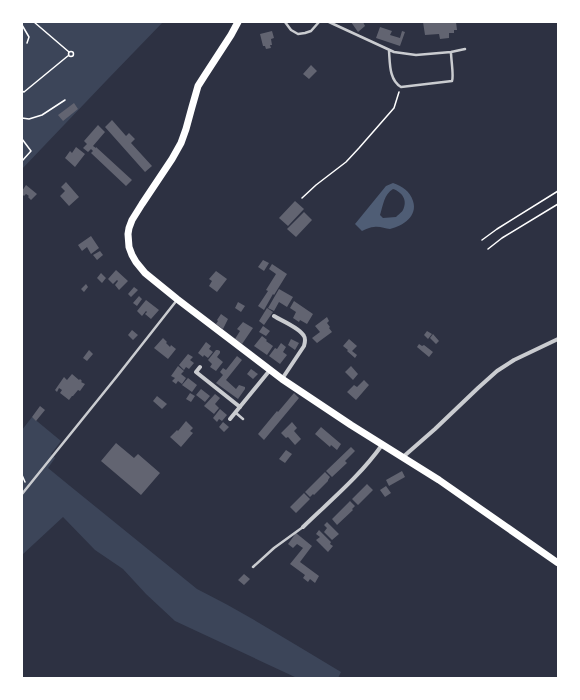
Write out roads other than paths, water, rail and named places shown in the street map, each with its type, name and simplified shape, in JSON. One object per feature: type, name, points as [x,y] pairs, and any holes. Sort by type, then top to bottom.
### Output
[{"type":"main road","points":[[238,22],[231,36],[198,86],[181,143],[132,220],[128,234],[129,247],[136,262],[145,273],[177,299],[282,379],[402,458],[439,480],[558,563]]},
{"type":"street","points":[[274,316],[290,324],[301,332],[304,335],[305,340],[304,346],[282,379]]},
{"type":"street","points":[[402,458],[497,372],[514,360],[558,339]]},
{"type":"street","points":[[200,367],[196,372],[240,407]]},
{"type":"street","points":[[230,419],[270,370]]},
{"type":"street","points":[[303,527],[359,473],[382,445]]},
{"type":"lane","points":[[285,22],[291,30],[298,34],[311,31],[319,22]]},
{"type":"lane","points":[[329,22],[394,52],[416,55],[451,52],[465,49]]},
{"type":"lane","points":[[389,51],[392,74],[395,81],[401,87],[452,81],[451,52]]},
{"type":"lane","points":[[22,494],[177,299]]},
{"type":"lane","points":[[235,412],[243,419]]},
{"type":"lane","points":[[253,567],[274,548],[303,527]]}]
